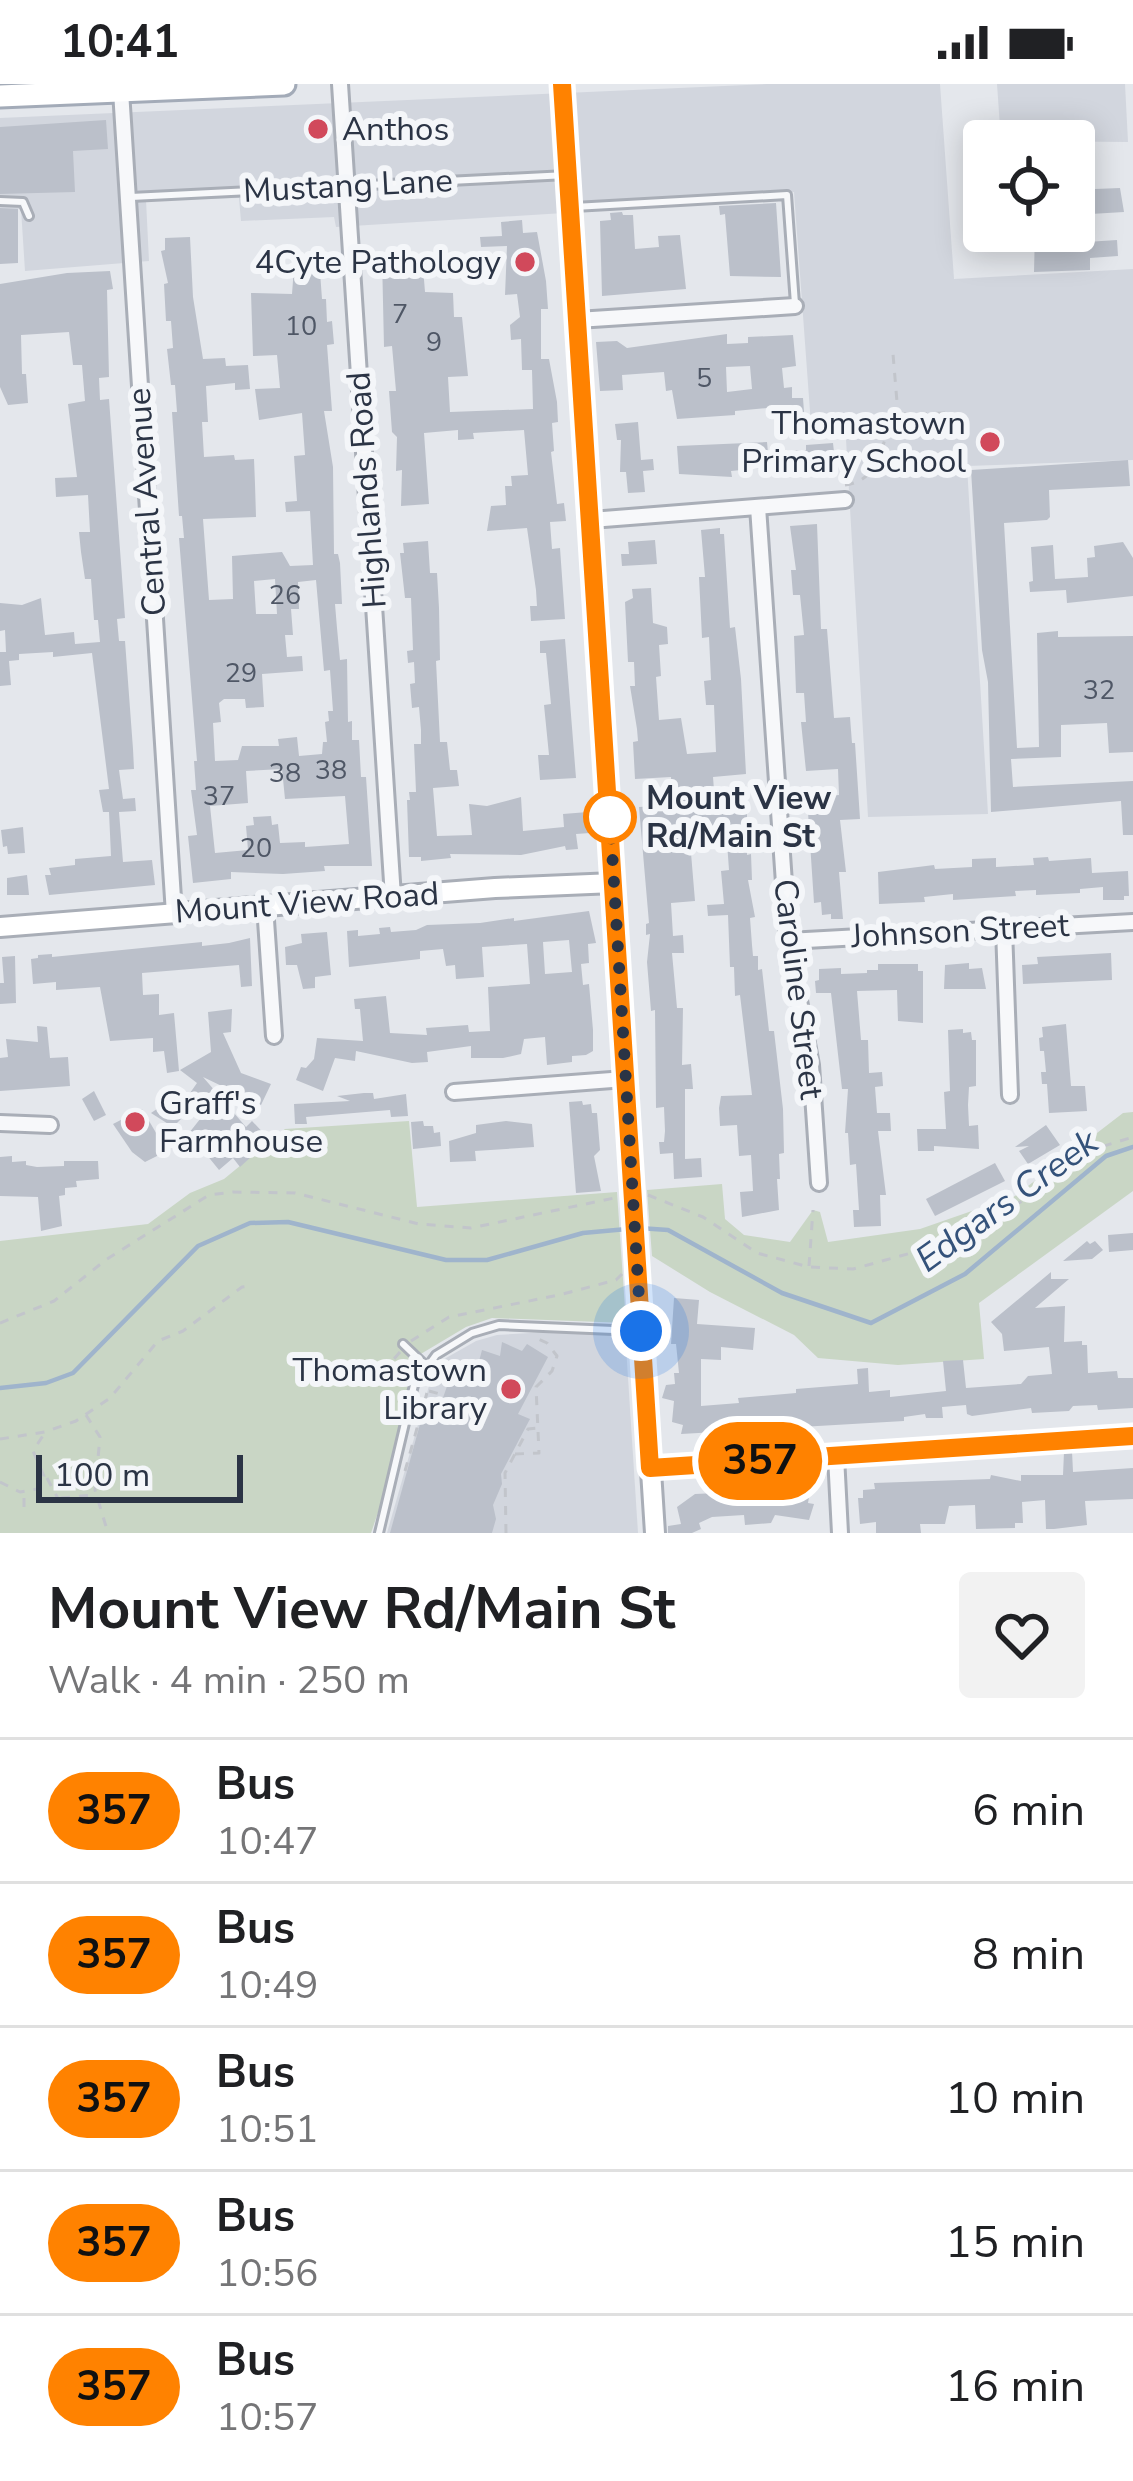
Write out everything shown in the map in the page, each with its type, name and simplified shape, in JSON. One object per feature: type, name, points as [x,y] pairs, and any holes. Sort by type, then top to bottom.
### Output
[{"type":"main road","points":[[0,96],[284,84]]},
{"type":"street","name":"Highlands Road","points":[[340,84],[393,896]]},
{"type":"street","points":[[562,84],[633,1206],[630,1252],[641,1331],[655,1533]]},
{"type":"street","name":"Central Avenue","points":[[121,91],[174,914]]},
{"type":"street","points":[[578,320],[795,306]]},
{"type":"street","points":[[592,520],[758,507],[845,492]]},
{"type":"street","name":"Caroline Street","points":[[758,507],[788,940],[811,1065],[819,1183]]},
{"type":"street","name":"Mount View Road","points":[[0,927],[614,883]]},
{"type":"street","points":[[265,906],[274,1036]]},
{"type":"street","name":"Johnson Street","points":[[788,940],[1133,922]]},
{"type":"street","points":[[1004,929],[1010,1095]]},
{"type":"street","points":[[454,1092],[625,1079]]},
{"type":"street","points":[[0,1123],[50,1125]]},
{"type":"street","points":[[650,1468],[1133,1436]]},
{"type":"street","points":[[836,1456],[840,1533]]},
{"type":"lane","name":"Mustang Lane","points":[[127,197],[568,175]]},
{"type":"lane","points":[[570,207],[787,195],[795,306]]},
{"type":"lane","points":[[0,202],[23,202],[29,216]]},
{"type":"lane","points":[[379,1533],[399,1461],[408,1404],[425,1365],[458,1340],[499,1325],[641,1331]]},
{"type":"lane","points":[[404,1345],[425,1365]]},
{"type":"path","points":[[845,492],[878,464],[885,430],[898,414],[893,354]]},
{"type":"path","points":[[898,414],[951,412]]},
{"type":"path","points":[[0,1323],[54,1301],[107,1259],[209,1195],[295,1193],[450,1228],[491,1226],[617,1197],[633,1206],[644,1201],[644,1195],[704,1217],[757,1253],[808,1268],[853,1269],[951,1242],[1031,1196],[1090,1150],[1133,1137]]},
{"type":"path","points":[[808,1268],[813,1210]]},
{"type":"path","points":[[406,1381],[394,1359],[404,1345],[449,1317],[616,1280],[630,1252]]},
{"type":"path","points":[[0,1439],[45,1432],[85,1414],[110,1398],[158,1341],[183,1331],[242,1287],[250,1286]]},
{"type":"path","points":[[515,1454],[539,1453],[536,1387],[552,1371],[557,1356],[547,1343],[530,1335]]},
{"type":"path","points":[[405,1472],[433,1372]]},
{"type":"path","points":[[425,1389],[440,1394]]},
{"type":"path","points":[[85,1414],[100,1437],[96,1495],[108,1533]]},
{"type":"path","points":[[506,1533],[505,1473],[528,1429],[538,1428]]},
{"type":"path","points":[[45,1432],[33,1451],[62,1506]]},
{"type":"path","points":[[0,1482],[24,1492],[37,1489],[43,1471]]},
{"type":"path","points":[[24,1492],[24,1507]]},
{"type":"path","points":[[59,1498],[96,1495]]},
{"type":"shaded area","points":[[767,84],[940,84],[954,279],[1133,269],[1133,460],[967,466],[988,814],[868,817],[845,422],[811,425],[794,192],[581,203],[580,212],[336,227],[334,217],[241,221],[239,198],[146,200],[149,261],[25,271],[21,209],[0,209],[0,118]]},
{"type":"shaded area","points":[[997,84],[1125,84],[1128,142],[1095,142],[1095,120],[1000,120]]},
{"type":"shaded area","points":[[625,1331],[638,1533],[387,1533],[433,1372],[446,1358],[497,1335]]},
{"type":"green space","points":[[1133,1112],[1133,1191],[979,1303],[984,1359],[898,1365],[818,1358],[794,1335],[652,1256],[647,1190],[722,1184],[725,1219],[744,1235],[790,1242],[813,1210],[820,1212],[828,1242],[920,1229],[1015,1196],[1123,1113]]},
{"type":"green space","points":[[409,1121],[417,1207],[617,1192],[626,1323],[492,1318],[466,1327],[409,1361],[411,1371],[388,1483],[371,1533],[0,1533],[0,1241],[148,1224],[190,1193],[224,1179],[285,1129]]},
{"type":"building","points":[[106,120],[108,149],[73,151],[75,192],[0,194],[0,127]]},
{"type":"building","points":[[1120,188],[1124,212],[1095,214],[1095,189]]},
{"type":"building","points":[[776,203],[781,277],[730,276],[725,214],[720,215],[719,206]]},
{"type":"building","points":[[0,208],[18,209],[18,263],[0,264]]},
{"type":"building","points":[[610,213],[633,215],[635,249],[659,247],[658,236],[680,235],[686,289],[602,296],[600,221],[611,220]]},
{"type":"building","points":[[522,220],[523,233],[537,232],[546,281],[548,309],[541,309],[541,359],[549,359],[557,402],[551,452],[557,504],[564,503],[566,521],[550,522],[552,549],[560,548],[565,619],[531,621],[530,606],[537,606],[527,528],[487,531],[491,506],[506,505],[505,486],[512,486],[511,476],[528,475],[524,430],[473,433],[474,439],[458,440],[458,430],[424,433],[429,504],[401,506],[402,470],[396,471],[397,437],[392,432],[389,391],[396,391],[392,346],[384,347],[382,257],[422,255],[425,292],[453,293],[454,317],[462,317],[468,376],[448,377],[450,412],[533,409],[532,370],[522,370],[521,339],[511,340],[510,325],[520,317],[517,294],[505,295],[507,246],[481,247],[480,237],[502,236],[501,222]]},
{"type":"building","points":[[190,237],[203,359],[225,358],[226,366],[248,365],[250,389],[235,390],[235,383],[206,386],[204,457],[254,459],[256,517],[203,519],[209,600],[233,599],[232,556],[282,552],[290,566],[313,565],[310,511],[286,512],[285,502],[297,501],[294,456],[305,455],[302,413],[259,420],[255,389],[280,388],[277,355],[253,356],[251,293],[292,294],[294,267],[305,266],[305,258],[316,257],[334,344],[327,345],[332,411],[324,411],[333,467],[334,554],[340,563],[342,604],[335,604],[337,628],[340,660],[347,659],[348,722],[352,721],[352,740],[359,740],[361,777],[366,777],[372,866],[324,866],[325,871],[283,874],[231,872],[231,879],[193,883],[188,836],[197,835],[191,790],[196,790],[197,761],[179,538],[184,538],[172,412],[177,412],[167,349],[173,348],[171,321],[166,321],[164,284],[168,283],[161,251],[165,238]],"holes":[[[275,579],[277,614],[256,614],[254,581]],[[316,580],[324,671],[330,670],[333,711],[328,711],[325,722],[327,742],[323,742],[322,754],[299,756],[297,737],[278,739],[279,746],[242,746],[238,760],[215,761],[213,723],[221,722],[219,703],[245,699],[246,708],[264,707],[262,674],[303,671],[302,656],[287,657],[285,635],[293,635],[291,609],[299,609],[298,582]],[[282,769],[285,799],[345,796],[349,844],[305,847],[305,842],[280,843],[278,824],[272,825],[271,816],[253,817],[254,825],[246,826],[248,850],[215,853],[210,806],[248,803],[246,771]]]},
{"type":"building","points":[[1117,240],[1118,256],[1090,258],[1090,270],[1034,272],[1034,252],[1095,252],[1095,241]]},
{"type":"building","points":[[110,271],[109,377],[99,378],[100,400],[109,399],[125,618],[117,619],[119,641],[125,641],[133,749],[134,769],[119,770],[123,799],[135,798],[136,811],[119,812],[123,862],[152,860],[155,885],[49,895],[45,875],[51,875],[49,868],[75,865],[75,859],[111,856],[109,812],[103,812],[99,790],[109,789],[92,653],[19,654],[19,660],[9,661],[11,685],[0,686],[0,652],[6,652],[0,603],[22,605],[41,598],[45,635],[74,632],[75,644],[100,642],[79,532],[90,532],[88,495],[56,497],[55,478],[77,477],[68,404],[85,401],[82,365],[73,365],[69,332],[21,335],[28,403],[8,405],[0,387],[0,284]]},
{"type":"building","points":[[727,334],[727,344],[748,343],[748,337],[793,335],[796,366],[782,368],[784,388],[792,387],[792,398],[803,398],[804,412],[778,411],[778,407],[677,419],[664,372],[622,375],[623,390],[600,391],[596,342],[617,341],[627,348]],"holes":[[[750,366],[752,389],[727,392],[726,367]]]},
{"type":"building","points":[[638,422],[641,460],[653,459],[654,470],[643,471],[645,492],[628,493],[626,472],[620,472],[621,440],[617,440],[615,424]]},
{"type":"building","points":[[767,442],[768,453],[833,443],[835,461],[798,464],[786,468],[786,476],[761,475],[761,468],[731,471],[732,477],[679,474],[677,446]]},
{"type":"building","points":[[1128,460],[1130,486],[1049,490],[1047,520],[1004,523],[1017,748],[1039,747],[1037,633],[1133,636],[1133,752],[1109,753],[1107,723],[1061,725],[1061,757],[1011,759],[1013,787],[1133,781],[1133,835],[1123,835],[1121,801],[991,812],[988,682],[971,470]]},
{"type":"building","points":[[817,524],[821,629],[827,629],[834,718],[850,717],[855,743],[860,819],[840,820],[846,872],[839,872],[843,919],[822,915],[821,902],[814,903],[807,797],[839,795],[838,769],[806,771],[801,722],[806,722],[804,693],[796,693],[794,636],[804,635],[800,595],[793,595],[791,570],[796,570],[790,526]]},
{"type":"building","points":[[720,528],[730,628],[735,627],[741,679],[746,774],[713,777],[715,803],[747,801],[753,956],[758,956],[758,970],[762,969],[783,1109],[779,1210],[742,1217],[740,1192],[753,1191],[751,1155],[739,1156],[737,1125],[720,1126],[719,1108],[721,1096],[752,1095],[740,995],[735,996],[734,967],[730,967],[728,915],[708,916],[707,905],[724,904],[721,871],[729,870],[720,825],[689,829],[695,901],[671,903],[673,936],[683,935],[684,953],[672,953],[677,1008],[683,1008],[682,1065],[691,1064],[693,1089],[685,1089],[685,1159],[701,1158],[702,1177],[674,1179],[673,1153],[660,1154],[664,1107],[656,1108],[655,1010],[651,1011],[647,962],[650,934],[646,935],[649,923],[639,807],[672,805],[671,777],[635,779],[633,742],[638,741],[630,686],[635,686],[634,662],[628,662],[625,602],[633,598],[632,589],[651,588],[653,623],[667,627],[668,644],[659,645],[661,676],[656,677],[659,720],[681,718],[687,754],[716,752],[714,705],[706,705],[704,681],[711,680],[709,637],[702,638],[699,577],[705,577],[701,530]]},
{"type":"building","points":[[655,540],[657,564],[622,566],[621,554],[629,554],[628,542]]},
{"type":"building","points":[[428,541],[430,573],[437,573],[440,742],[447,742],[450,770],[457,770],[459,786],[433,788],[437,836],[472,835],[469,804],[487,806],[521,797],[523,831],[564,827],[563,814],[588,812],[590,833],[576,834],[578,849],[566,850],[565,846],[521,855],[450,854],[451,858],[421,861],[421,857],[409,857],[407,800],[409,792],[416,792],[414,744],[421,744],[421,730],[419,707],[412,708],[414,662],[408,663],[407,651],[413,650],[411,598],[405,598],[400,553],[404,553],[403,543]]},
{"type":"building","points":[[1123,542],[1133,558],[1133,596],[1067,603],[1066,590],[1030,592],[1031,547],[1053,545],[1055,579],[1088,577],[1087,558],[1095,557],[1094,546]]},
{"type":"building","points":[[565,639],[576,778],[540,780],[538,755],[549,755],[544,705],[551,704],[546,653],[540,653],[540,641]]},
{"type":"building","points":[[23,827],[25,853],[8,854],[1,830]]},
{"type":"building","points":[[1048,857],[1049,861],[1091,858],[1092,873],[1128,871],[1129,896],[1103,900],[1103,887],[1080,889],[1080,893],[1015,891],[1016,896],[953,900],[953,894],[924,897],[925,902],[879,904],[878,872],[934,865],[935,869],[972,867],[972,859],[996,858],[996,867],[1034,865],[1033,858]]},
{"type":"building","points":[[27,875],[29,895],[7,895],[7,878]]},
{"type":"building","points":[[589,911],[596,943],[588,944],[589,963],[581,964],[583,985],[589,984],[593,1051],[572,1056],[572,1062],[547,1065],[545,1037],[524,1039],[521,1054],[503,1058],[471,1058],[471,1046],[427,1052],[428,1062],[412,1063],[356,1051],[355,1061],[335,1058],[323,1091],[296,1080],[301,1067],[314,1059],[317,1038],[363,1041],[360,1009],[355,1009],[354,999],[386,996],[390,1033],[427,1035],[426,1028],[468,1025],[469,1032],[490,1031],[488,987],[530,984],[527,944],[482,947],[484,977],[456,979],[455,965],[446,966],[443,949],[420,951],[420,959],[349,967],[347,931],[358,930],[358,936],[380,934],[379,928],[390,927],[391,932],[427,925]],"holes":[[[569,940],[572,972],[545,974],[543,942]]]},
{"type":"building","points":[[327,932],[331,975],[315,977],[315,988],[303,989],[297,965],[286,965],[285,947],[302,943],[301,934]]},
{"type":"building","points":[[250,938],[252,986],[241,987],[239,965],[142,973],[143,995],[159,994],[159,1015],[174,1013],[179,1071],[167,1073],[164,1051],[153,1052],[153,1038],[110,1041],[100,987],[56,990],[56,982],[33,984],[31,959],[38,955],[202,942],[202,946]]},
{"type":"building","points":[[1111,953],[1112,980],[1023,984],[1022,965],[1038,964],[1037,957]]},
{"type":"building","points":[[15,956],[16,1003],[0,1004],[2,957]]},
{"type":"building","points":[[969,963],[969,969],[982,968],[986,989],[944,989],[945,965]]},
{"type":"building","points":[[878,964],[918,964],[918,971],[923,971],[923,1023],[898,1021],[897,990],[857,991],[861,1040],[868,1040],[869,1073],[882,1072],[883,1086],[875,1087],[877,1113],[890,1113],[891,1131],[878,1131],[886,1195],[880,1195],[881,1226],[854,1227],[853,1210],[859,1210],[856,1164],[850,1165],[845,1133],[848,1089],[842,1089],[831,993],[816,993],[815,981],[819,969],[867,973],[878,970]]},
{"type":"building","points":[[232,1009],[231,1032],[223,1033],[241,1073],[271,1084],[261,1105],[203,1077],[246,1127],[252,1121],[270,1140],[240,1167],[233,1158],[219,1170],[189,1133],[208,1109],[190,1093],[197,1083],[180,1070],[211,1052],[208,1012]]},
{"type":"building","points":[[1066,1024],[1071,1086],[1085,1086],[1087,1111],[1049,1113],[1039,1038],[1042,1027]]},
{"type":"building","points":[[37,1026],[47,1027],[50,1058],[68,1057],[70,1086],[0,1091],[0,1058],[8,1057],[6,1039],[38,1042]]},
{"type":"building","points":[[963,1029],[976,1040],[976,1086],[969,1087],[968,1105],[969,1126],[978,1125],[979,1149],[934,1146],[934,1151],[918,1151],[917,1129],[946,1129],[948,1030]]},
{"type":"building","points":[[94,1091],[106,1115],[94,1121],[82,1099]]},
{"type":"building","points":[[373,1093],[374,1099],[406,1094],[408,1116],[391,1117],[390,1110],[306,1117],[307,1124],[295,1124],[294,1104],[350,1101],[337,1096]]},
{"type":"building","points":[[582,1101],[597,1113],[600,1150],[594,1156],[601,1191],[576,1193],[569,1102]]},
{"type":"building","points":[[167,1102],[182,1118],[173,1127],[151,1113]]},
{"type":"building","points":[[142,1109],[162,1143],[159,1155],[145,1162],[113,1124]]},
{"type":"building","points":[[423,1121],[424,1126],[433,1126],[434,1133],[440,1132],[441,1146],[413,1149],[411,1122]]},
{"type":"building","points":[[532,1124],[534,1147],[475,1151],[476,1161],[450,1162],[449,1141],[476,1133],[476,1125]]},
{"type":"building","points":[[1046,1125],[1060,1145],[1028,1164],[1019,1151],[1029,1146],[1015,1147]]},
{"type":"building","points":[[12,1156],[12,1162],[26,1161],[37,1167],[98,1161],[99,1179],[76,1181],[77,1187],[65,1188],[65,1195],[59,1196],[62,1226],[41,1231],[38,1197],[0,1196],[0,1157]]},
{"type":"building","points":[[995,1163],[1005,1181],[935,1216],[926,1199]]},
{"type":"building","points":[[1133,1233],[1133,1250],[1109,1252],[1108,1235]]},
{"type":"building","points":[[1087,1241],[1095,1241],[1103,1250],[1092,1259],[1063,1261]]},
{"type":"building","points":[[1051,1272],[1051,1279],[1069,1279],[1035,1308],[1065,1306],[1064,1342],[1087,1345],[1088,1373],[1117,1371],[1118,1378],[1133,1378],[1133,1408],[1073,1406],[1069,1411],[1032,1413],[1031,1408],[972,1416],[966,1405],[942,1407],[943,1418],[926,1418],[925,1414],[904,1417],[904,1421],[681,1434],[683,1425],[672,1422],[674,1401],[662,1398],[666,1385],[675,1384],[674,1373],[679,1373],[676,1344],[671,1344],[674,1298],[699,1300],[697,1324],[755,1328],[753,1350],[721,1347],[721,1360],[701,1359],[701,1406],[796,1393],[796,1389],[858,1384],[857,1369],[868,1368],[869,1392],[890,1390],[890,1397],[946,1391],[943,1361],[963,1360],[966,1388],[1021,1384],[1028,1376],[1052,1374],[1049,1347],[1004,1351],[1002,1334],[991,1322]]},
{"type":"building","points":[[502,1342],[522,1351],[527,1344],[548,1357],[518,1414],[530,1419],[501,1474],[492,1533],[390,1533],[425,1406],[439,1409],[451,1375],[462,1368],[477,1369],[482,1350],[500,1356]]},
{"type":"building","points":[[1072,1451],[1073,1472],[1133,1468],[1133,1499],[1085,1501],[1087,1525],[1054,1529],[1046,1529],[1045,1500],[1022,1502],[1023,1523],[1015,1523],[1015,1528],[976,1529],[975,1505],[949,1506],[945,1524],[920,1524],[921,1533],[876,1533],[876,1522],[860,1524],[858,1498],[863,1498],[863,1490],[875,1489],[874,1483],[990,1479],[991,1475],[1021,1481],[1021,1475],[1063,1475],[1064,1452]]},
{"type":"building","points":[[792,1487],[814,1504],[809,1520],[775,1515],[771,1523],[745,1525],[744,1515],[712,1517],[692,1533],[668,1533],[668,1526],[681,1524],[677,1507],[695,1494],[717,1493],[716,1488],[727,1488],[736,1495]]},
{"type":"waterway","name":"Edgars Creek","points":[[639,1228],[668,1230],[782,1293],[871,1323],[965,1274],[1106,1156],[1133,1147]]},
{"type":"waterway","name":"Edgars Creek","points":[[0,1388],[46,1383],[73,1373],[198,1246],[250,1223],[288,1222],[446,1260],[487,1260],[583,1233],[627,1229]]},
{"type":"bus line","name":"357","points":[[562,84],[650,1468],[1133,1436]]},
{"type":"place","name":"Anthos","points":[[318,129]]},
{"type":"place","name":"4Cyte Pathology","points":[[525,262]]},
{"type":"place","name":"Thomastown Primary School","points":[[990,442]]},
{"type":"place","name":"Mount View Rd/Main St","points":[[610,817]]},
{"type":"place","name":"Graff's Farmhouse","points":[[135,1122]]},
{"type":"place","name":"Thomastown Library","points":[[511,1389]]},
{"type":"route","points":[[610,817],[641,1331]]}]
